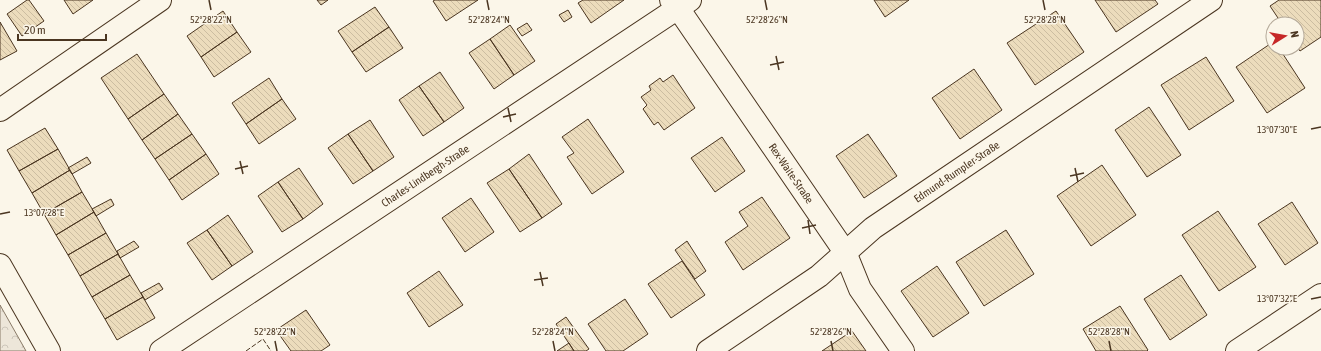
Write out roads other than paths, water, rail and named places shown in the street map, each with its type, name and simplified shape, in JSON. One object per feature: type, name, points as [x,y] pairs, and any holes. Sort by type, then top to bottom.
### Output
[{"type":"street","points":[[0,110],[160,0]]},
{"type":"street","name":"Edmund-Rumpler-Straße","points":[[708,351],[819,276],[873,228],[1211,0]]},
{"type":"street","name":"Rex-Waite-Straße","points":[[680,3],[845,252],[860,289],[903,351]]},
{"type":"street","name":"Charles-Lindbergh-Straße","points":[[161,351],[680,3]]},
{"type":"street","points":[[0,265],[50,351]]},
{"type":"street","points":[[1237,351],[1321,295]]}]
